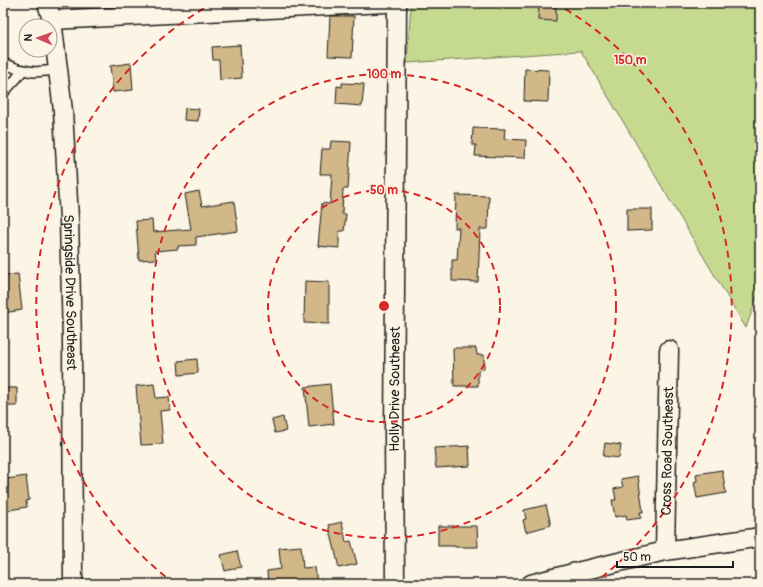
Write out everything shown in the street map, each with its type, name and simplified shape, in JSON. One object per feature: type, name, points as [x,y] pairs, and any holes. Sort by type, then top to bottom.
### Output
[{"type":"street","name":"Springside Drive Southeast","points":[[47,3],[51,18]]},
{"type":"street","points":[[58,20],[385,3]]},
{"type":"street","name":"Holly Drive Southeast","points":[[395,584],[394,433],[397,3]]},
{"type":"street","name":"Springside Drive Southeast","points":[[57,58],[63,111],[69,219],[72,341],[73,584]]},
{"type":"street","name":"Cross Road Southeast","points":[[665,551],[669,350]]},
{"type":"street","points":[[531,584],[665,551],[760,536]]},
{"type":"lane","points":[[3,63],[18,69],[34,72],[58,70]]},
{"type":"lane","points":[[3,92],[23,70]]},
{"type":"green space","points":[[411,3],[760,3],[760,289],[746,328],[581,51],[407,63]]},
{"type":"building","points":[[539,6],[556,7],[556,21],[538,20]]},
{"type":"building","points":[[330,16],[354,16],[352,57],[328,56]]},
{"type":"building","points":[[240,45],[242,78],[220,80],[219,60],[213,60],[212,47]]},
{"type":"building","points":[[131,63],[133,90],[113,92],[110,66]]},
{"type":"building","points":[[525,69],[549,70],[548,102],[524,101]]},
{"type":"building","points":[[342,83],[364,84],[362,106],[336,104],[337,86],[342,87]]},
{"type":"building","points":[[185,108],[199,109],[198,121],[184,120]]},
{"type":"building","points":[[473,128],[505,129],[504,139],[526,140],[525,158],[475,156],[476,145],[472,145]]},
{"type":"building","points":[[331,141],[351,142],[348,189],[343,189],[342,214],[346,214],[344,231],[339,231],[339,248],[318,246],[322,203],[330,204],[332,174],[320,174],[322,149],[330,149]]},
{"type":"building","points":[[199,191],[202,206],[234,201],[238,231],[196,237],[196,245],[178,246],[178,249],[155,251],[156,259],[139,260],[136,221],[152,220],[153,232],[191,229],[185,194]]},
{"type":"building","points":[[456,195],[489,196],[488,229],[480,229],[478,282],[452,281],[452,260],[457,260],[459,228],[455,228]]},
{"type":"building","points":[[627,209],[652,209],[652,230],[627,231]]},
{"type":"building","points":[[18,274],[22,310],[3,313],[3,275]]},
{"type":"building","points":[[305,281],[329,282],[329,324],[304,323]]},
{"type":"building","points":[[453,348],[476,348],[477,355],[484,355],[484,369],[478,370],[478,386],[454,386]]},
{"type":"building","points":[[197,359],[198,373],[179,375],[178,361]]},
{"type":"building","points":[[154,384],[156,398],[169,397],[170,410],[160,411],[163,444],[141,445],[136,386]]},
{"type":"building","points":[[330,384],[334,424],[309,427],[305,387]]},
{"type":"building","points":[[3,388],[17,388],[17,406],[3,406]]},
{"type":"building","points":[[283,417],[286,431],[275,433],[272,420]]},
{"type":"building","points":[[605,443],[621,445],[619,458],[603,456]]},
{"type":"building","points":[[469,446],[470,466],[436,468],[434,448]]},
{"type":"building","points":[[722,470],[726,493],[697,498],[694,482],[697,481],[696,474]]},
{"type":"building","points":[[26,476],[29,500],[26,501],[27,507],[3,511],[3,487],[8,487],[7,479]]},
{"type":"building","points":[[638,476],[643,512],[640,512],[641,518],[627,520],[626,515],[615,517],[612,500],[616,500],[614,489],[623,487],[621,479]]},
{"type":"building","points":[[546,505],[551,525],[526,532],[523,520],[526,519],[524,510]]},
{"type":"building","points":[[342,522],[346,542],[351,541],[357,564],[339,568],[329,525]]},
{"type":"building","points":[[438,526],[477,526],[478,547],[438,546]]},
{"type":"building","points":[[301,546],[303,568],[315,567],[317,584],[268,584],[267,571],[281,569],[279,548]]},
{"type":"building","points":[[237,551],[241,567],[225,571],[221,555]]}]
